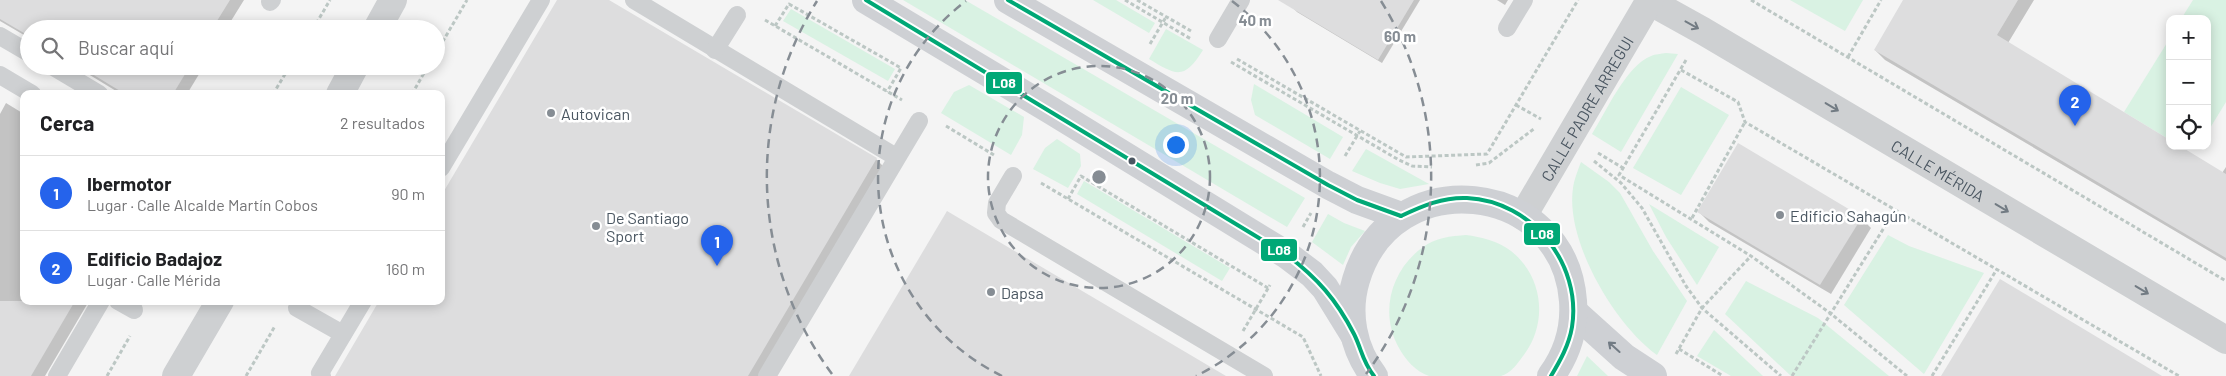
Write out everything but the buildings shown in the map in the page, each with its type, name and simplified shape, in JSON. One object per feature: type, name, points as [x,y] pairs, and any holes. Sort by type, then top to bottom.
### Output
[{"type":"main road","points":[[866,0],[1287,255],[1312,274],[1325,288],[1354,335],[1364,363],[1374,376]]},
{"type":"main road","points":[[1008,0],[1328,185],[1401,216]]},
{"type":"main road","points":[[1354,335],[1351,312],[1353,290],[1360,266],[1379,237],[1401,216],[1422,206],[1445,200],[1466,198],[1487,201],[1523,216],[1553,244],[1565,266],[1572,288],[1574,312],[1571,333],[1564,354],[1551,376]]},
{"type":"main road","points":[[1574,312],[1624,357],[1653,376]]},
{"type":"street","points":[[382,20],[393,0]]},
{"type":"street","name":"CALLE MÉRIDA","points":[[1650,1],[2226,340]]},
{"type":"street","name":"CALLE PADRE ARREGUI","points":[[1523,216],[1650,1]]},
{"type":"street","points":[[342,90],[350,75]]},
{"type":"street","points":[[176,376],[218,305]]},
{"type":"lane","points":[[445,161],[541,0]]},
{"type":"lane","points":[[634,0],[896,157]]},
{"type":"lane","points":[[1218,39],[1240,0]]},
{"type":"lane","points":[[1507,28],[1524,0]]},
{"type":"lane","points":[[715,50],[738,15]]},
{"type":"lane","points":[[0,36],[20,47]]},
{"type":"lane","points":[[0,75],[25,90]]},
{"type":"lane","points":[[67,75],[92,90]]},
{"type":"lane","points":[[767,376],[918,121]]},
{"type":"lane","points":[[1013,176],[997,203],[996,213],[1001,220],[1264,376]]},
{"type":"lane","points":[[57,376],[99,305]]},
{"type":"lane","points":[[125,305],[134,310]]},
{"type":"lane","points":[[322,376],[320,373],[360,305]]},
{"type":"lane","points":[[297,308],[343,334]]},
{"type":"path","points":[[318,20],[330,0]]},
{"type":"path","points":[[445,38],[467,0]]},
{"type":"path","points":[[1125,0],[1195,41]]},
{"type":"path","points":[[1138,0],[1198,36]]},
{"type":"path","points":[[1229,54],[1406,157],[1487,154],[1578,0]]},
{"type":"path","points":[[1751,0],[2226,281]]},
{"type":"path","points":[[1848,57],[1882,0]]},
{"type":"path","points":[[775,26],[789,4],[901,68],[887,92]]},
{"type":"path","points":[[758,17],[909,104]]},
{"type":"path","points":[[1140,41],[1149,46],[1166,17]]},
{"type":"path","points":[[1703,31],[1620,175],[1752,256],[1830,313],[1907,376]]},
{"type":"path","points":[[1226,60],[1412,166],[1433,167]]},
{"type":"path","points":[[1681,70],[1738,102],[1745,122],[2179,376]]},
{"type":"path","points":[[275,90],[285,75]]},
{"type":"path","points":[[414,90],[423,75]]},
{"type":"path","points":[[1692,218],[1745,122]]},
{"type":"path","points":[[940,123],[1000,159]]},
{"type":"path","points":[[1471,165],[1488,163],[1537,127],[1566,143],[1610,172],[1642,208],[1677,270],[1702,308],[1781,376]]},
{"type":"path","points":[[1256,308],[1360,131]]},
{"type":"path","points":[[1068,199],[1081,176],[1268,288]]},
{"type":"path","points":[[1034,179],[1303,337],[1321,376]]},
{"type":"path","points":[[1792,376],[1895,210]]},
{"type":"path","points":[[1723,376],[1679,349],[1702,308],[1752,256]]},
{"type":"path","points":[[1932,376],[1997,269]]},
{"type":"path","points":[[246,376],[279,319]]},
{"type":"green space","points":[[903,0],[965,0],[1305,198],[1287,227]]},
{"type":"green space","points":[[1093,0],[1116,0],[1155,23],[1149,33]]},
{"type":"green space","points":[[1790,0],[1863,0],[1845,31]]},
{"type":"green space","points":[[2193,0],[2226,0],[2226,102],[2211,126],[2211,15],[2184,15]]},
{"type":"green space","points":[[791,9],[895,69],[888,81],[783,21]]},
{"type":"green space","points":[[1166,29],[1203,50],[1185,71],[1173,72],[1149,59]]},
{"type":"green space","points":[[2166,44],[2166,138],[2124,112]]},
{"type":"green space","points":[[1666,53],[1678,54],[1621,152],[1592,134],[1617,90],[1633,69],[1651,56]]},
{"type":"green space","points":[[1254,84],[1343,137],[1330,159],[1255,115],[1251,100]]},
{"type":"green space","points":[[969,85],[1024,117],[1022,135],[1011,155],[941,113],[954,92]]},
{"type":"green space","points":[[1681,87],[1729,115],[1681,195],[1633,168]]},
{"type":"green space","points":[[1057,139],[1080,154],[1081,166],[1068,188],[1033,169],[1045,148]]},
{"type":"green space","points":[[1366,149],[1429,184],[1400,189],[1352,171]]},
{"type":"green space","points":[[1581,162],[1609,182],[1620,193],[1653,251],[1687,301],[1657,355],[1625,324],[1596,280],[1585,256],[1577,232],[1573,209],[1573,188]]},
{"type":"green space","points":[[1084,181],[1230,268],[1222,281],[1077,194]]},
{"type":"green space","points":[[1649,204],[1719,247],[1697,285],[1666,237]]},
{"type":"green space","points":[[1328,214],[1365,231],[1351,247],[1343,265],[1312,242]]},
{"type":"green space","points":[[1466,235],[1495,242],[1511,251],[1522,262],[1536,287],[1539,301],[1539,316],[1536,330],[1523,356],[1514,368],[1504,375],[1429,376],[1411,365],[1399,348],[1393,335],[1389,307],[1392,293],[1396,280],[1403,268],[1423,247],[1438,240]]},
{"type":"green space","points":[[1888,235],[1909,246],[1984,273],[1924,374],[1844,305]]},
{"type":"green space","points":[[1746,281],[1818,318],[1889,376],[1791,376],[1725,314]]},
{"type":"green space","points":[[1714,330],[1763,376],[1731,376],[1697,356]]},
{"type":"green space","points":[[1587,356],[1608,376],[1577,376]]},
{"type":"transit line","name":"L08","points":[[866,0],[1287,255],[1317,281],[1333,300],[1354,334],[1374,376]]},
{"type":"transit line","name":"L08","points":[[1008,0],[1328,185],[1357,200],[1401,216]]},
{"type":"transit line","name":"L08","points":[[1401,216],[1441,201],[1467,198],[1491,202],[1512,211],[1531,224],[1548,240],[1560,259],[1569,281],[1573,303],[1572,327],[1569,340],[1551,376]]},
{"type":"place","name":"Autovican","points":[[551,113]]},
{"type":"place","name":"Edificio Badajoz","points":[[2075,126]]},
{"type":"place","name":"Edificio Sahagún","points":[[1780,215]]},
{"type":"place","name":"De Santiago Sport","points":[[596,226]]},
{"type":"place","name":"Ibermotor","points":[[717,266]]},
{"type":"place","name":"Dapsa","points":[[991,292]]}]
